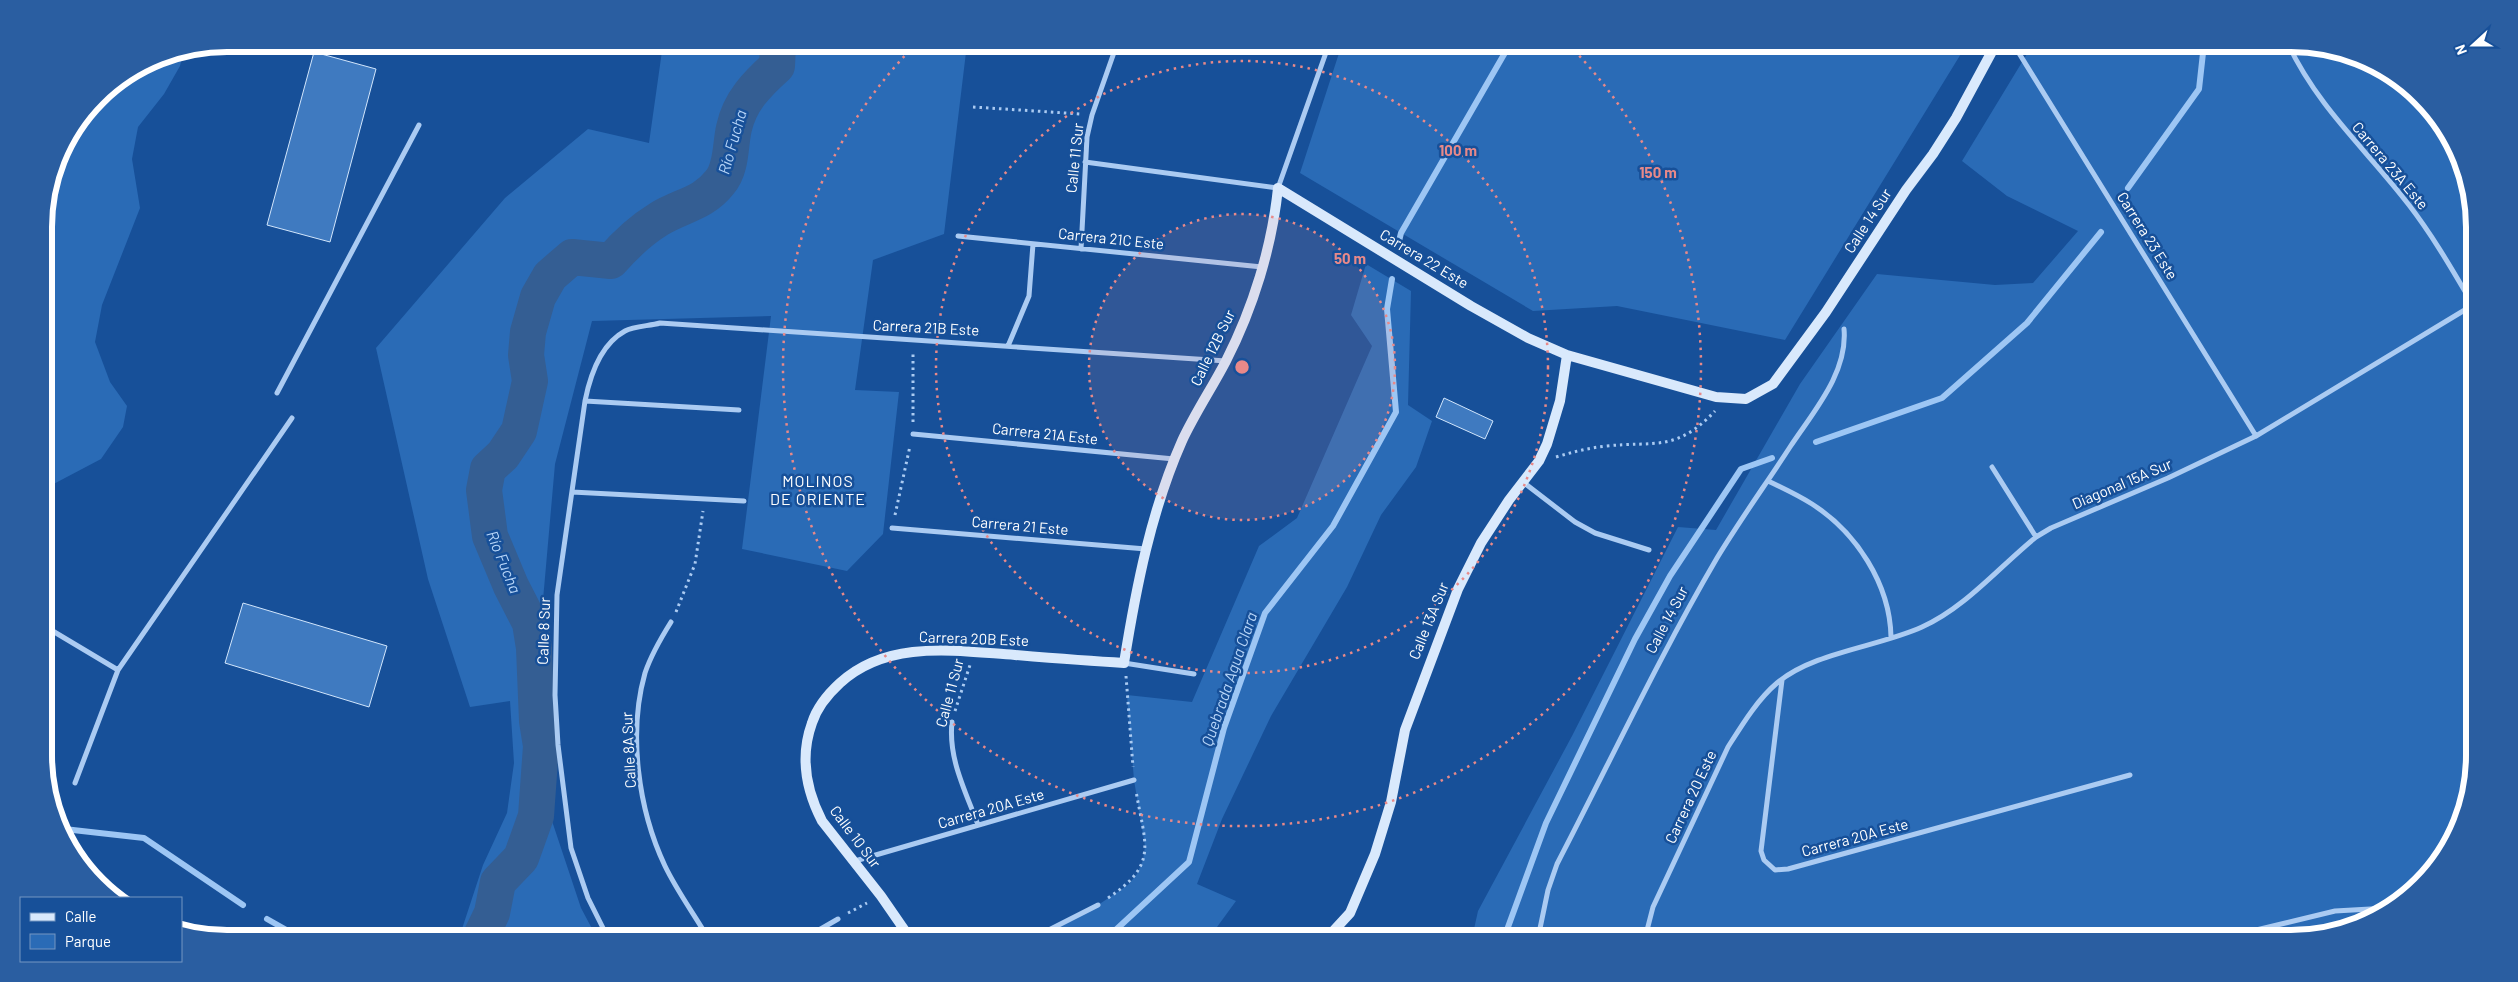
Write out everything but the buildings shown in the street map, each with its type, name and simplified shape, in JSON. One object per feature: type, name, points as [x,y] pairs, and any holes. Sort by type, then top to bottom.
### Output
[{"type":"street","name":"Calle 12B Sur","points":[[1124,663],[1135,594],[1146,549],[1175,460],[1193,419],[1226,361],[1243,325],[1262,267],[1276,208],[1278,188],[1326,52]]},
{"type":"street","name":"Calle 14 Sur","points":[[1746,399],[1773,384],[1826,312],[1956,118],[1992,52]]},
{"type":"street","name":"Carrera 23 Este","points":[[2018,52],[2256,436]]},
{"type":"street","name":"Carrera 23A Este","points":[[2292,52],[2301,72],[2318,98],[2410,206],[2431,236],[2466,294]]},
{"type":"street","name":"Calle 11 Sur","points":[[1081,249],[1085,162],[1092,114],[1115,53]]},
{"type":"street","points":[[277,393],[419,125]]},
{"type":"street","name":"Carrera 22 Este","points":[[1085,162],[1278,188],[1471,306],[1528,338],[1596,365],[1728,398],[1746,399]]},
{"type":"street","name":"Carrera 21C Este","points":[[958,236],[1262,267]]},
{"type":"street","points":[[1008,346],[1028,296],[1033,244]]},
{"type":"street","name":"Diagonal 15A Sur","points":[[1782,680],[1800,668],[1923,627],[1954,607],[2036,537],[2052,528],[2200,464],[2256,436],[2466,309]]},
{"type":"street","name":"Carrera 21B Este","points":[[626,330],[660,323],[1226,361]]},
{"type":"street","name":"Calle 14 Sur","points":[[1540,929],[1548,890],[1558,864],[1681,624],[1718,557],[1828,389],[1843,353],[1844,329]]},
{"type":"street","name":"Calle 8 Sur","points":[[604,930],[588,898],[571,848],[558,745],[554,645],[557,595],[590,376],[607,348],[626,330]]},
{"type":"street","name":"Calle 13A Sur","points":[[1335,929],[1350,913],[1372,862],[1385,825],[1405,730],[1424,674],[1458,589],[1485,536],[1539,462],[1554,423],[1567,355]]},
{"type":"street","points":[[585,401],[739,410]]},
{"type":"street","points":[[75,782],[118,670],[292,418]]},
{"type":"street","name":"Carrera 21A Este","points":[[913,434],[1175,460]]},
{"type":"street","points":[[1992,467],[2036,537]]},
{"type":"street","points":[[1768,481],[1818,508],[1844,531],[1858,547],[1872,570],[1886,602],[1891,638]]},
{"type":"street","points":[[1523,482],[1575,522],[1595,533],[1649,550]]},
{"type":"street","points":[[572,492],[744,501]]},
{"type":"street","name":"Carrera 21 Este","points":[[892,528],[1146,549]]},
{"type":"street","name":"Calle 8A Sur","points":[[671,622],[653,654],[641,689],[637,734],[638,761],[647,815],[665,866],[703,930]]},
{"type":"street","points":[[52,631],[118,670]]},
{"type":"street","name":"Carrera 20B Este","points":[[833,690],[859,669],[891,656],[927,650],[1124,663]]},
{"type":"street","points":[[1124,663],[1194,674]]},
{"type":"street","name":"Carrera 20A Este","points":[[1782,680],[1761,851],[1764,860],[1775,870],[1788,869],[1951,826],[2130,775]]},
{"type":"street","name":"Carrera 20 Este","points":[[1647,929],[1653,907],[1728,747],[1765,696],[1782,680]]},
{"type":"street","name":"Calle 10 Sur","points":[[833,690],[814,717],[808,732],[805,755],[807,778],[815,808],[822,821],[881,896],[904,930]]},
{"type":"street","name":"Calle 11 Sur","points":[[952,722],[951,747],[953,759],[978,825]]},
{"type":"street","name":"Carrera 20A Este","points":[[854,862],[1134,780]]},
{"type":"street","points":[[1050,930],[1098,905]]},
{"type":"street","points":[[2261,929],[2336,911],[2372,909]]},
{"type":"street","points":[[819,930],[838,919]]},
{"type":"path","points":[[974,107],[1092,114]]},
{"type":"path","points":[[1539,462],[1591,448],[1640,446],[1673,441],[1700,427],[1728,398]]},
{"type":"path","points":[[671,622],[681,603],[695,564],[704,499]]},
{"type":"path","name":"Calle 11 Sur","points":[[952,722],[974,652]]},
{"type":"path","points":[[1098,905],[1128,885],[1137,874]]},
{"type":"path","points":[[838,919],[881,896]]},
{"type":"green space","points":[[1339,52],[1962,52],[1785,340],[1617,306],[1533,311],[1300,173]]},
{"type":"green space","points":[[2028,52],[2290,52],[2335,58],[2357,66],[2388,82],[2422,112],[2436,130],[2452,161],[2460,183],[2466,228],[2466,754],[2460,799],[2452,821],[2436,852],[2406,886],[2378,906],[2335,924],[2302,929],[1474,929],[1478,911],[1572,736],[1678,527],[1716,530],[1800,384],[1877,274],[1995,285],[2033,283],[2078,231],[2007,196],[1962,161]]},
{"type":"green space","points":[[662,53],[966,53],[944,234],[873,260],[855,390],[899,392],[883,534],[847,571],[742,549],[771,316],[592,321],[555,464],[543,600],[551,818],[581,908],[593,930],[462,930],[483,865],[507,813],[514,763],[510,701],[470,707],[428,579],[376,348],[505,198],[588,129],[649,143]]},
{"type":"green space","points":[[182,58],[180,66],[164,94],[138,127],[132,159],[140,208],[102,305],[95,342],[110,382],[127,406],[123,427],[101,459],[53,485],[53,216],[58,183],[76,140],[96,112],[130,82],[150,71]]},
{"type":"green space","points":[[1366,264],[1411,291],[1408,405],[1432,421],[1416,467],[1381,515],[1347,587],[1271,716],[1222,819],[1197,884],[1236,901],[1215,930],[1050,930],[1098,905],[1128,885],[1137,874],[1143,860],[1145,846],[1134,780],[1127,695],[1192,702],[1259,546],[1297,518],[1372,346],[1351,315]]},
{"type":"waterway","name":"Quebrada Agua Clara","points":[[1399,241],[1401,233],[1505,52]]},
{"type":"waterway","points":[[2128,188],[2199,89],[2203,52]]},
{"type":"waterway","name":"Río Fucha","points":[[484,930],[492,913],[498,882],[521,858],[536,816],[541,746],[537,721],[534,648],[530,623],[511,586],[490,536],[484,490],[488,469],[503,455],[519,431],[530,381],[526,355],[528,332],[538,297],[550,276],[572,257],[611,261],[652,223],[699,200],[720,182],[727,170],[734,128],[740,109],[756,86],[777,66],[778,53]]},
{"type":"waterway","points":[[1816,442],[1942,398],[2027,323],[2101,232]]},
{"type":"waterway","name":"Quebrada Agua Clara","points":[[1116,930],[1189,862],[1224,728],[1265,613],[1333,526],[1396,412],[1387,309],[1392,279]]},
{"type":"waterway","points":[[1507,929],[1546,823],[1635,639],[1670,576],[1741,469],[1772,458]]},
{"type":"waterway","points":[[70,830],[144,838],[243,905]]},
{"type":"waterway","points":[[267,919],[286,930]]},
{"type":"district","name":"MOLINOS DE ORIENTE","points":[[818,490]]}]
